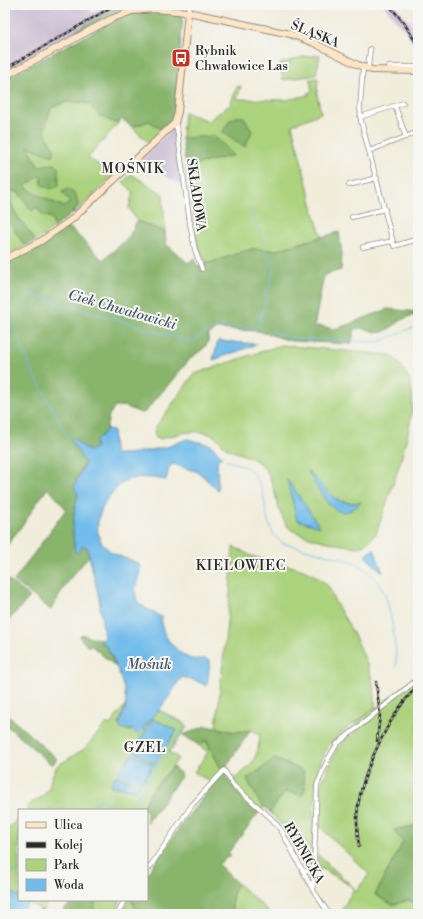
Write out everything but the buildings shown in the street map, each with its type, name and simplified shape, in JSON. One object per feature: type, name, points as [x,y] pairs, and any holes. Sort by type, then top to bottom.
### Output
[{"type":"street","points":[[5,259],[39,242],[71,220],[175,122],[178,112],[188,12],[190,5]]},
{"type":"street","name":"ŚLĄSKA","points":[[5,76],[120,15],[150,9],[188,12],[293,36],[314,43],[366,68],[386,71],[418,71]]},
{"type":"street","points":[[370,50],[366,68],[360,117],[368,151],[377,178],[394,246],[418,239]]},
{"type":"street","points":[[389,67],[418,68]]},
{"type":"street","points":[[360,117],[403,102]]},
{"type":"street","points":[[395,106],[406,137]]},
{"type":"street","name":"SKŁADOWA","points":[[175,122],[192,240],[202,269]]},
{"type":"street","points":[[368,151],[418,132]]},
{"type":"street","points":[[349,185],[377,178]]},
{"type":"street","points":[[352,217],[384,209]]},
{"type":"street","points":[[362,247],[393,241]]},
{"type":"street","points":[[313,890],[317,785],[328,759],[337,744],[418,679]]},
{"type":"street","name":"RYBNICKA","points":[[148,870],[192,805],[224,770],[233,785],[272,819],[281,830],[313,890],[329,914]]},
{"type":"street","points":[[303,870],[311,872],[315,868]]},
{"type":"street","points":[[118,914],[124,901]]},
{"type":"street","points":[[45,909],[48,914]]},
{"type":"shaded area","points":[[5,5],[88,5],[92,13],[106,5],[122,5],[76,30],[79,34],[5,74]]},
{"type":"shaded area","points":[[383,5],[395,5],[408,21],[418,37],[418,53],[407,33]]},
{"type":"shaded area","points":[[418,18],[418,37],[408,21]]},
{"type":"shaded area","points":[[173,129],[176,130],[183,187],[140,159]]},
{"type":"green space","points":[[122,5],[156,5],[127,6],[79,34],[76,30]]},
{"type":"green space","points":[[157,10],[178,13],[183,16],[174,119],[163,131],[149,121],[132,127],[122,119],[118,123],[109,120],[102,117],[90,104],[70,102],[51,108],[45,129],[47,137],[55,150],[53,156],[28,146],[38,166],[55,164],[58,167],[59,185],[52,189],[42,185],[41,175],[25,186],[39,195],[64,207],[70,202],[62,192],[68,189],[76,195],[78,205],[71,214],[54,228],[52,218],[42,215],[37,207],[32,211],[18,192],[10,191],[12,206],[18,218],[35,241],[25,246],[5,216],[5,79],[109,23],[135,13]]},
{"type":"green space","points":[[320,55],[316,75],[283,80],[280,64],[302,57]]},
{"type":"green space","points":[[318,78],[317,94],[321,113],[292,125],[317,223],[322,237],[276,250],[251,249],[207,264],[197,243],[186,167],[234,155],[182,138],[184,112],[208,121],[230,105],[237,87],[241,86],[237,99],[286,100],[309,95],[308,93],[312,91],[310,79]]},
{"type":"green space","points":[[67,101],[90,104],[102,116],[118,123],[88,158],[114,175],[72,215],[78,204],[68,190],[62,193],[72,202],[64,207],[39,195],[25,186],[55,164],[38,167],[28,146],[53,156],[44,130],[44,124],[51,108]]},
{"type":"green space","points":[[236,117],[244,117],[252,131],[245,147],[223,132],[230,120]]},
{"type":"green space","points":[[149,121],[163,131],[151,145],[132,127]]},
{"type":"green space","points":[[214,136],[234,155],[186,167],[182,138]]},
{"type":"green space","points":[[131,174],[163,194],[165,232],[137,221],[129,208],[133,192],[123,182]]},
{"type":"green space","points":[[10,191],[18,192],[44,214],[52,218],[54,228],[35,241],[18,218],[12,206]]},
{"type":"green space","points":[[5,216],[25,246],[9,255],[5,247]]},
{"type":"green space","points":[[137,221],[165,232],[166,244],[188,263],[194,258],[197,267],[251,249],[276,250],[339,232],[342,254],[341,270],[324,275],[314,327],[318,326],[336,329],[388,309],[418,312],[418,316],[408,317],[388,330],[380,333],[360,328],[355,329],[351,344],[291,341],[258,331],[216,329],[208,335],[208,342],[204,348],[191,358],[145,412],[141,413],[124,406],[115,407],[109,415],[106,431],[99,438],[96,447],[90,451],[73,438],[85,463],[78,475],[75,487],[78,495],[74,516],[74,544],[75,551],[82,546],[87,547],[89,556],[68,581],[51,610],[14,581],[66,509],[48,488],[5,548],[5,263],[68,226],[103,260],[129,237]]},
{"type":"green space","points":[[281,345],[390,355],[401,366],[407,375],[412,391],[412,405],[406,442],[394,483],[376,534],[362,546],[357,547],[337,544],[293,531],[285,522],[271,481],[264,468],[255,460],[228,449],[217,438],[210,434],[203,432],[189,432],[160,439],[156,438],[154,433],[155,428],[194,374]]},
{"type":"green space","points":[[233,547],[254,557],[303,570],[320,579],[328,586],[362,652],[372,680],[375,694],[375,708],[347,728],[332,742],[319,767],[314,801],[313,866],[310,870],[305,868],[281,824],[270,812],[285,792],[305,789],[303,771],[275,759],[247,779],[264,808],[260,811],[235,791],[223,774],[225,768],[229,776],[234,779],[250,766],[258,749],[260,735],[250,730],[235,732],[216,727],[230,594]]},
{"type":"green space","points":[[6,578],[30,597],[5,624],[5,579]]},
{"type":"green space","points":[[83,634],[90,638],[104,639],[100,643],[105,644],[117,668],[92,646],[87,646],[79,636]]},
{"type":"green space","points":[[418,676],[418,825],[394,830],[403,842],[375,895],[393,905],[408,900],[418,903],[418,914],[392,914],[384,908],[378,914],[340,914],[354,888],[355,893],[369,874],[320,827],[320,792],[323,779],[338,747],[355,732],[356,723]]},
{"type":"green space","points":[[126,704],[119,724],[128,731],[143,729],[159,710],[184,723],[187,727],[169,752],[178,758],[155,787],[141,808],[27,809],[31,803],[42,797],[49,788],[52,776],[57,766],[84,749],[107,723],[110,725]],"holes":[[[132,754],[142,782],[120,770]],[[114,777],[141,785],[136,790],[111,786]]]},
{"type":"green space","points":[[5,713],[57,759],[52,765],[5,724]]},
{"type":"green space","points":[[206,726],[235,732],[250,731],[225,768],[222,770],[206,740],[200,746],[183,735]]},
{"type":"green space","points":[[205,740],[222,770],[210,782],[194,772],[208,752],[200,746]]},
{"type":"green space","points":[[275,759],[303,771],[305,789],[302,795],[285,792],[270,812],[260,803],[247,779]]},
{"type":"green space","points":[[173,767],[182,775],[148,822],[148,809],[140,809],[143,807],[152,790]]},
{"type":"green space","points":[[223,774],[235,791],[260,811],[228,853],[231,855],[218,864],[237,883],[232,898],[232,914],[139,914],[132,901],[148,901],[148,873],[182,824],[213,784]]},
{"type":"green space","points":[[18,819],[18,901],[48,901],[43,911],[29,903],[18,914],[5,914],[5,833]]},
{"type":"green space","points":[[418,825],[418,903],[408,900],[393,905],[375,895],[403,842],[394,830]]},
{"type":"green space","points":[[318,855],[354,888],[325,870],[317,868]]},
{"type":"green space","points":[[237,883],[268,911],[265,914],[232,914],[232,898]]},
{"type":"green space","points":[[74,901],[95,901],[94,914],[59,914]]},
{"type":"green space","points":[[95,901],[121,901],[115,914],[94,914]]},
{"type":"green space","points":[[128,901],[132,901],[139,914],[122,914]]},
{"type":"water","points":[[218,341],[258,344],[213,360]]},
{"type":"water","name":"Mośnik","points":[[107,429],[113,430],[114,454],[129,454],[167,447],[187,439],[211,445],[222,456],[217,461],[218,490],[198,472],[173,464],[169,468],[166,480],[134,478],[124,482],[106,501],[99,518],[98,527],[102,543],[114,554],[139,564],[140,569],[135,592],[139,604],[161,617],[162,627],[166,637],[180,652],[188,658],[210,661],[207,686],[197,681],[182,677],[165,703],[139,735],[133,730],[121,729],[119,725],[126,706],[124,690],[112,657],[105,644],[100,643],[104,638],[99,598],[87,547],[82,546],[78,553],[75,552],[74,545],[74,517],[78,495],[74,487],[85,463],[70,439],[73,438],[90,451],[96,447],[95,442]]},
{"type":"water","points":[[307,470],[330,495],[336,499],[351,503],[361,502],[352,510],[343,512],[336,510],[323,496]]},
{"type":"water","points":[[287,479],[320,527],[297,520]]},
{"type":"water","points":[[374,549],[383,573],[365,556]]},
{"type":"water","points":[[153,719],[177,730],[155,764],[133,751]]},
{"type":"water","points":[[132,754],[154,765],[142,782],[116,776]]},
{"type":"water","points":[[114,777],[141,785],[136,790],[111,786]]},
{"type":"water","points":[[5,888],[18,896],[18,901],[29,903],[18,914],[5,914]]},
{"type":"waterway","points":[[249,210],[265,245]]},
{"type":"waterway","points":[[211,330],[222,327],[258,328],[274,267],[267,250]]},
{"type":"waterway","name":"Ciek Chwałowicki","points":[[29,294],[192,342],[207,332]]},
{"type":"waterway","points":[[5,311],[19,337],[30,367],[69,439]]},
{"type":"waterway","name":"Ciek Chwałowicki","points":[[270,331],[299,339],[379,342],[412,328],[418,328]]},
{"type":"waterway","points":[[226,460],[249,469],[256,477],[263,496],[270,527],[282,543],[355,562],[375,579],[386,597],[391,617],[395,640],[396,667]]},
{"type":"waterway","points":[[158,711],[179,723]]},
{"type":"waterway","points":[[130,809],[136,803],[141,791],[183,728],[183,725]]},
{"type":"waterway","points":[[92,809],[98,800],[125,809]]},
{"type":"waterway","points":[[5,878],[18,869]]},
{"type":"railway","points":[[5,69],[115,5]]},
{"type":"railway","points":[[389,5],[404,23],[418,46]]},
{"type":"railway","points":[[376,682],[380,715],[377,741]]},
{"type":"railway","points":[[359,846],[357,811],[361,792],[372,759],[388,725],[398,710],[418,686]]},
{"type":"place","name":"Rybnik Chwałowice Las","points":[[181,58]]},
{"type":"district","name":"MOŚNIK","points":[[133,169]]},
{"type":"district","name":"KIELOWIEC","points":[[241,566]]},
{"type":"district","name":"GZEL","points":[[145,748]]}]
